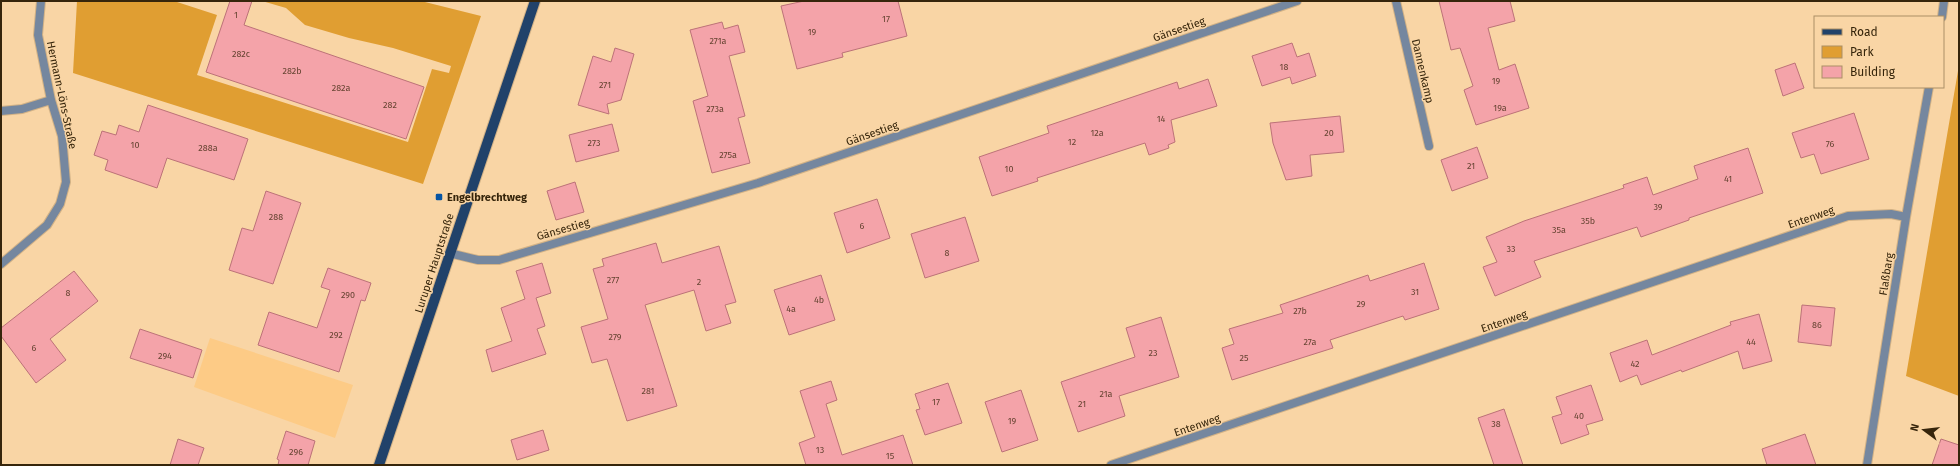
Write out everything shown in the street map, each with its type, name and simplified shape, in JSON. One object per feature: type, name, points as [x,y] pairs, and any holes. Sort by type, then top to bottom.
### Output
[{"type":"main road","name":"Luruper Hauptstraße","points":[[379,465],[535,1]]},
{"type":"street","name":"Hermann-Löns-Straße","points":[[1,264],[47,225],[60,204],[66,182],[62,136],[51,100],[38,36],[41,1]]},
{"type":"street","name":"Gänsestieg","points":[[450,253],[478,260],[499,260],[750,186],[1296,1]]},
{"type":"street","name":"Dannenkamp","points":[[1396,1],[1429,146]]},
{"type":"street","points":[[1942,16],[1944,1]]},
{"type":"street","name":"Flaßbarg","points":[[1867,465],[1906,217],[1929,88]]},
{"type":"street","points":[[1,111],[22,109],[51,100]]},
{"type":"street","name":"Entenweg","points":[[1111,465],[1848,216],[1891,214],[1906,217]]},
{"type":"shaded area","points":[[210,338],[353,385],[335,438],[194,387]]},
{"type":"green space","points":[[77,1],[174,1],[217,15],[197,75],[408,142],[432,69],[449,73],[451,66],[393,48],[349,38],[305,25],[286,8],[262,1],[421,1],[481,16],[423,184],[73,73]]},
{"type":"green space","points":[[1959,65],[1959,396],[1906,376]]},
{"type":"building","points":[[230,1],[252,1],[244,25],[424,87],[406,139],[206,72]]},
{"type":"building","points":[[804,1],[898,1],[907,36],[842,53],[843,57],[797,69],[781,6]]},
{"type":"building","points":[[1439,1],[1510,1],[1515,21],[1488,28],[1499,70],[1515,64],[1529,108],[1476,125],[1464,90],[1473,86],[1460,48],[1451,50]]},
{"type":"building","points":[[722,22],[724,29],[738,25],[745,52],[729,56],[745,116],[738,118],[750,163],[712,173],[693,101],[708,96],[690,30]]},
{"type":"building","points":[[1292,43],[1297,57],[1309,53],[1316,76],[1292,84],[1290,77],[1262,86],[1252,56]]},
{"type":"building","points":[[615,48],[634,54],[621,100],[607,104],[609,114],[578,105],[593,56],[611,62]]},
{"type":"building","points":[[1795,63],[1804,88],[1783,96],[1775,70]]},
{"type":"building","points":[[1208,79],[1217,106],[1171,120],[1175,142],[1168,145],[1169,148],[1149,155],[1145,143],[1037,178],[1038,181],[992,196],[979,157],[1049,133],[1047,126],[1177,82],[1179,89]]},
{"type":"building","points":[[148,105],[248,139],[234,180],[167,158],[157,188],[105,170],[108,160],[94,155],[102,131],[116,135],[119,125],[139,132]]},
{"type":"building","points":[[1854,113],[1869,159],[1821,174],[1814,154],[1801,158],[1792,133]]},
{"type":"building","points":[[1340,116],[1344,152],[1310,155],[1312,176],[1286,180],[1273,143],[1270,123]]},
{"type":"building","points":[[612,124],[619,151],[576,162],[569,135]]},
{"type":"building","points":[[1477,147],[1488,178],[1452,191],[1441,160]]},
{"type":"building","points":[[1748,148],[1763,193],[1689,218],[1689,220],[1641,237],[1637,227],[1534,261],[1541,277],[1495,296],[1483,267],[1497,262],[1486,237],[1524,221],[1624,188],[1623,185],[1647,177],[1653,195],[1698,179],[1694,166]]},
{"type":"building","points":[[575,182],[584,212],[556,220],[547,191]]},
{"type":"building","points":[[266,191],[301,203],[273,284],[229,270],[242,228],[253,231]]},
{"type":"building","points":[[877,199],[890,238],[847,253],[834,213]]},
{"type":"building","points":[[965,217],[979,261],[925,278],[911,234]]},
{"type":"building","points":[[656,243],[662,263],[719,246],[736,302],[725,305],[731,323],[706,331],[694,290],[645,305],[677,406],[627,421],[607,359],[592,363],[581,327],[608,319],[593,269],[604,266],[602,259]]},
{"type":"building","points":[[542,263],[551,293],[536,298],[545,326],[537,329],[546,354],[492,372],[486,350],[512,341],[501,308],[525,299],[516,271]]},
{"type":"building","points":[[1424,263],[1439,309],[1405,320],[1403,316],[1330,340],[1333,348],[1232,380],[1222,348],[1234,344],[1229,329],[1283,313],[1280,305],[1368,275],[1370,281]]},
{"type":"building","points":[[328,268],[371,283],[365,301],[361,300],[339,372],[258,345],[269,312],[317,328],[330,290],[321,287]]},
{"type":"building","points":[[74,271],[98,301],[50,339],[66,360],[36,383],[1,336],[1,328]]},
{"type":"building","points":[[821,275],[835,320],[789,335],[774,290]]},
{"type":"building","points":[[1802,305],[1835,308],[1831,346],[1798,342]]},
{"type":"building","points":[[1759,314],[1772,361],[1743,369],[1738,351],[1682,372],[1681,370],[1641,385],[1637,375],[1620,382],[1610,353],[1647,340],[1652,355],[1731,325],[1730,322]]},
{"type":"building","points":[[1161,317],[1179,377],[1119,396],[1125,416],[1078,432],[1061,382],[1135,357],[1126,328]]},
{"type":"building","points":[[140,329],[202,350],[193,378],[130,358]]},
{"type":"building","points":[[831,381],[837,400],[826,404],[842,455],[903,435],[913,465],[806,465],[799,443],[815,437],[800,391]]},
{"type":"building","points":[[948,383],[962,423],[925,435],[916,410],[920,409],[915,394]]},
{"type":"building","points":[[1591,385],[1603,420],[1586,425],[1589,434],[1561,444],[1552,417],[1562,414],[1556,397]]},
{"type":"building","points":[[1021,390],[1038,440],[1002,452],[985,402]]},
{"type":"building","points":[[1504,409],[1523,465],[1494,465],[1478,418]]},
{"type":"building","points":[[543,430],[549,450],[517,460],[511,440]]},
{"type":"building","points":[[286,431],[315,441],[308,465],[278,465],[279,460],[277,459]]},
{"type":"building","points":[[1805,434],[1816,465],[1767,465],[1762,449]]},
{"type":"building","points":[[178,439],[204,448],[198,465],[170,465]]},
{"type":"building","points":[[1941,439],[1959,445],[1959,465],[1932,465]]},
{"type":"place","name":"Engelbrechtweg","points":[[439,197]]}]
